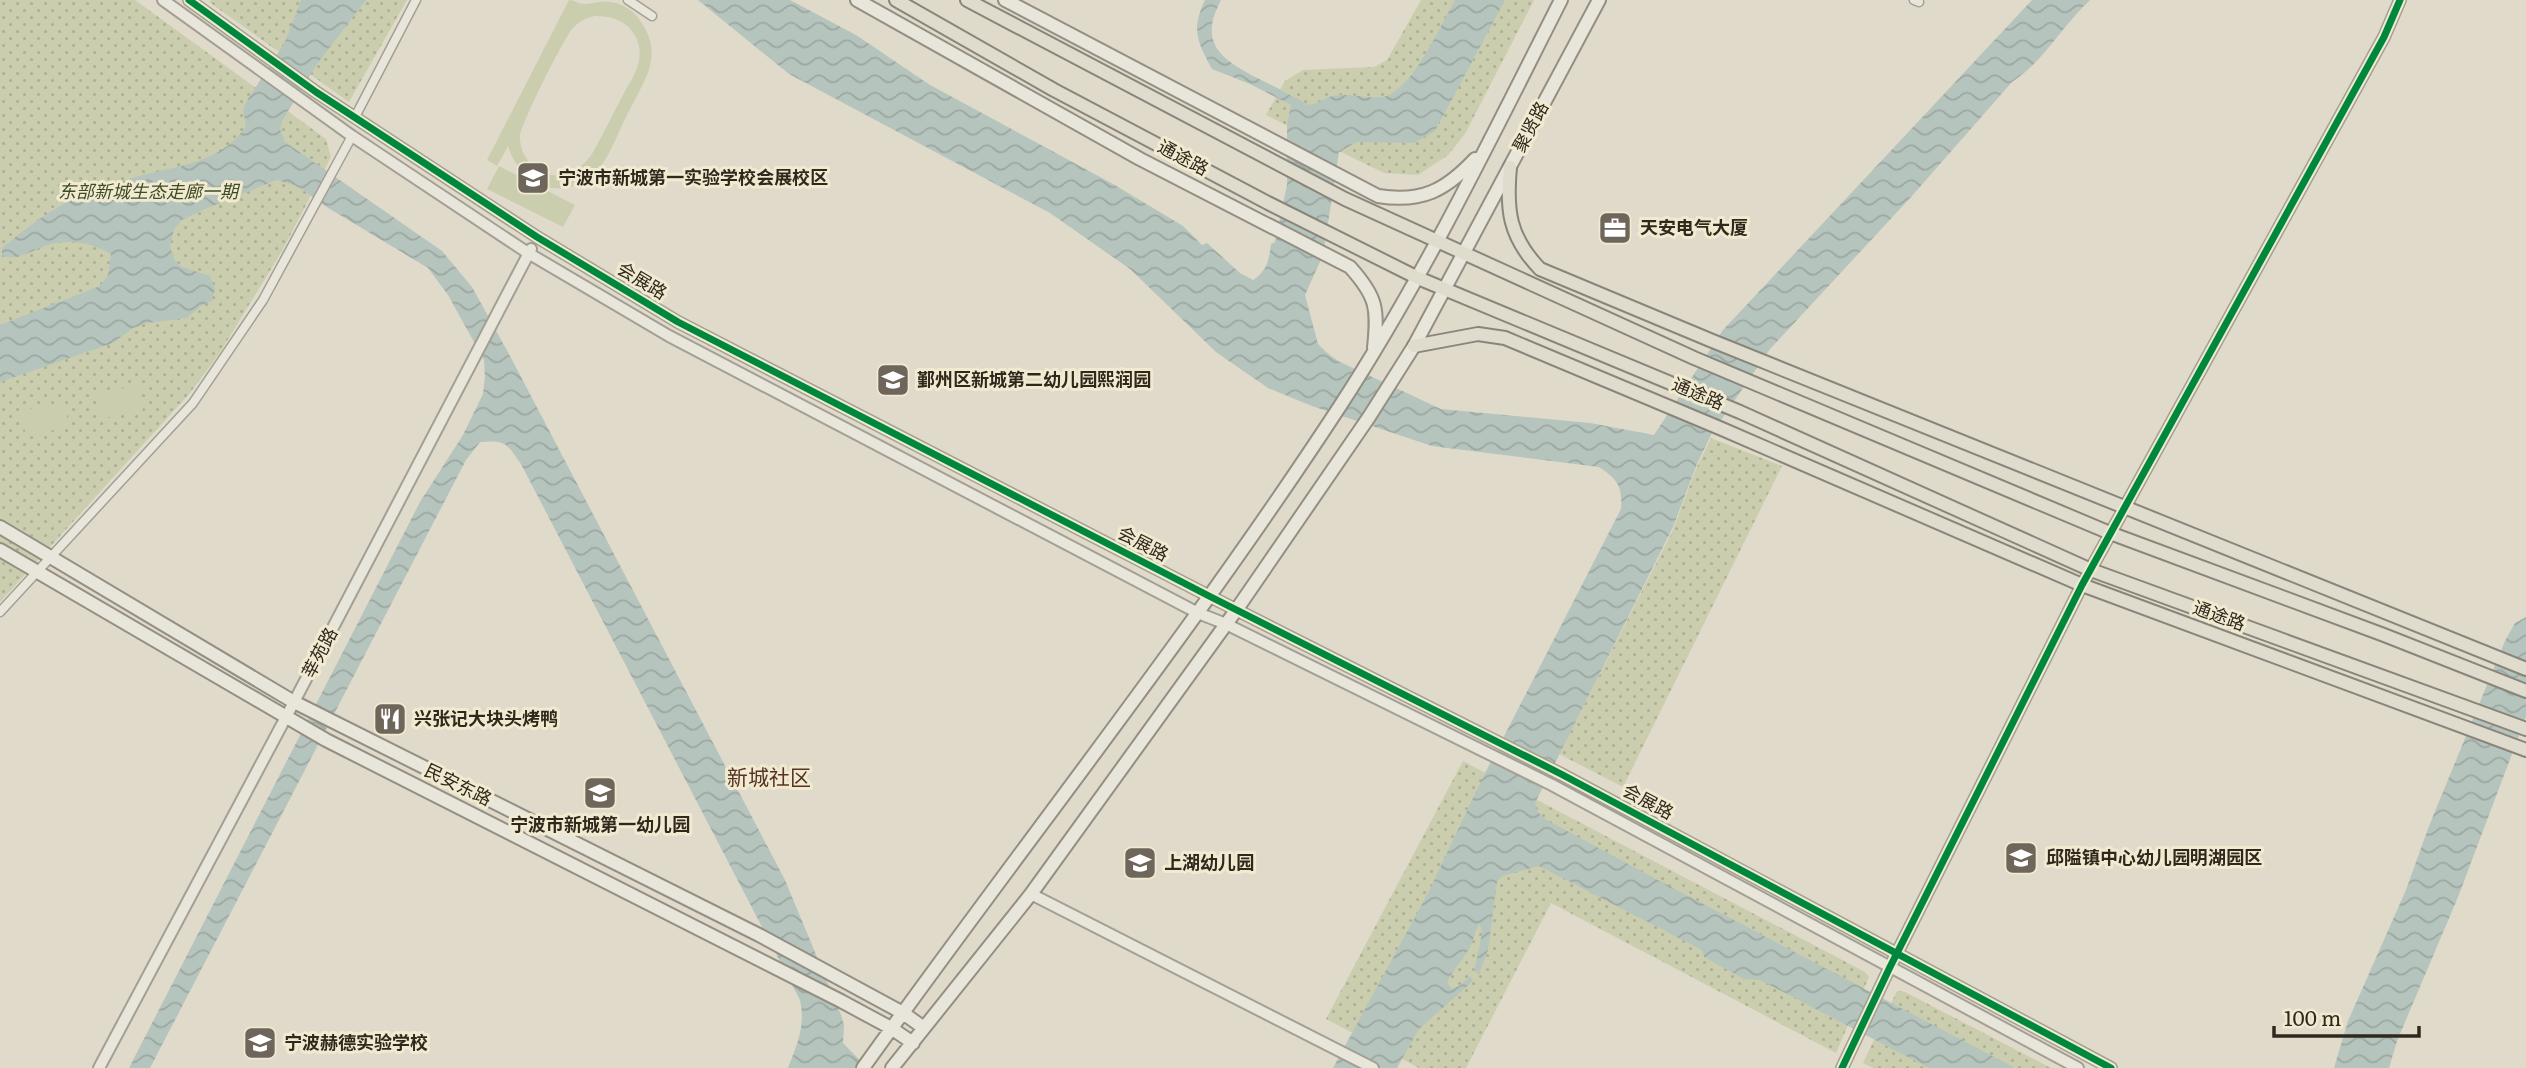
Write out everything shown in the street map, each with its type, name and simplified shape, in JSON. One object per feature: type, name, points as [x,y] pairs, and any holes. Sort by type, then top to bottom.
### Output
[{"type":"main road","points":[[856,0],[1140,159],[1350,267],[1368,287],[1377,312],[1373,351]]},
{"type":"main road","name":"通途路","points":[[896,0],[1054,90],[1268,203],[1418,278],[1740,412],[2091,570],[2526,729]]},
{"type":"main road","name":"通途路","points":[[967,0],[1345,199],[1693,358],[2110,533],[2526,691]]},
{"type":"main road","points":[[1005,0],[1378,196],[1404,200],[1427,194],[1463,172],[1486,146]]},
{"type":"main road","name":"聚贤路","points":[[866,1064],[1198,613],[1340,405],[1438,242],[1561,0]]},
{"type":"main road","name":"聚贤路","points":[[892,1068],[1031,894],[1237,609],[1369,417],[1414,346],[1599,0]]},
{"type":"main road","points":[[1510,167],[1508,211],[1516,235],[1528,257],[1541,269],[1710,340],[2526,669]]},
{"type":"main road","points":[[1414,346],[1478,334],[1505,338],[1665,404],[2082,585],[2523,749]]},
{"type":"main road","name":"民安东路","points":[[0,527],[294,702],[759,935],[903,1013],[924,1028]]},
{"type":"main road","name":"民安东路","points":[[0,550],[299,726],[841,1001],[913,1043]]},
{"type":"street","name":"会展路","points":[[163,0],[352,136],[528,253],[668,336],[1198,613],[1226,624],[1552,785],[2078,1068]]},
{"type":"street","name":"会展路","points":[[189,0],[316,92],[537,237],[678,322],[1209,596],[1562,774],[2111,1068]]},
{"type":"street","points":[[355,117],[416,0]]},
{"type":"street","points":[[628,0],[652,16]]},
{"type":"street","points":[[1842,1068],[2082,585],[2384,37],[2400,0]]},
{"type":"street","points":[[0,612],[193,403],[263,300],[352,136]]},
{"type":"street","name":"莘苑路","points":[[99,1068],[286,718],[537,237]]},
{"type":"street","points":[[1031,894],[1373,1068]]},
{"type":"green space","name":"东部新城生态走廊一期","points":[[0,0],[135,0],[326,139],[331,157],[282,251],[219,354],[190,393],[0,602]]},
{"type":"green space","points":[[407,0],[349,102],[209,2]]},
{"type":"green space","points":[[569,0],[584,4],[604,1],[616,3],[635,15],[648,34],[652,56],[650,67],[610,151],[596,172],[584,182],[557,188],[544,186],[522,171],[508,146],[497,166],[487,160]],"holes":[[[606,17],[623,23],[636,36],[640,54],[637,69],[592,154],[584,163],[567,174],[549,175],[541,172],[528,161],[521,145],[520,136],[527,116],[572,29],[589,18]]]},
{"type":"green space","points":[[1421,0],[1534,0],[1465,134],[1448,155],[1418,175],[1384,173],[1266,115],[1285,81],[1303,70],[1374,67],[1387,60]]},
{"type":"green space","points":[[499,166],[575,205],[563,227],[487,189]]},
{"type":"green space","points":[[138,385],[143,410],[100,419],[95,394]]},
{"type":"green space","points":[[64,402],[69,427],[26,436],[21,411]]},
{"type":"green space","points":[[1711,438],[1782,466],[1623,787],[1559,754],[1672,532]]},
{"type":"green space","points":[[1463,761],[1865,972],[1869,977],[1836,1053],[1551,903],[1466,1068],[1419,1068],[1326,1019]]},
{"type":"green space","points":[[1897,991],[1905,992],[2051,1068],[1873,1068],[1863,1063]]},
{"type":"water","points":[[301,0],[366,0],[317,64],[282,121],[280,129],[285,142],[442,251],[472,287],[785,880],[841,1015],[844,1025],[843,1043],[867,1068],[788,1068],[801,1026],[800,1000],[521,464],[505,444],[480,442],[466,460],[150,1068],[129,1068],[420,502],[463,435],[483,394],[484,360],[448,295],[428,268],[297,186],[277,180],[205,209],[182,220],[174,229],[170,247],[175,261],[182,267],[210,276],[215,289],[212,301],[202,305],[187,318],[147,323],[133,328],[113,343],[0,382],[0,325],[100,286],[108,275],[111,254],[91,245],[70,242],[50,244],[14,257],[2,255],[2,248],[42,217],[69,201],[125,180],[191,163],[222,149],[235,139],[246,126],[243,110],[248,99],[284,44]]},
{"type":"water","points":[[698,0],[790,0],[856,35],[930,85],[1113,184],[1183,226],[1202,245],[1207,243],[1240,273],[1253,280],[1264,269],[1271,244],[1275,242],[1287,185],[1287,125],[1291,105],[1250,84],[1212,69],[1200,43],[1197,28],[1205,0],[1221,0],[1212,29],[1213,40],[1225,58],[1308,105],[1338,95],[1382,97],[1393,93],[1404,84],[1424,56],[1455,0],[1505,0],[1435,131],[1414,143],[1357,142],[1339,152],[1323,255],[1305,295],[1318,344],[1338,361],[1441,409],[1590,423],[1654,435],[1723,330],[2032,0],[2090,0],[1770,349],[1712,433],[1673,527],[1535,803],[1538,812],[1545,819],[2015,1068],[1929,1068],[1760,980],[1744,979],[1704,957],[1702,950],[1539,866],[1502,876],[1497,882],[1488,950],[1479,974],[1474,971],[1482,934],[1480,923],[1469,949],[1447,983],[1452,989],[1470,976],[1473,981],[1419,1029],[1397,1068],[1333,1068],[1428,893],[1482,779],[1621,509],[1618,484],[1599,467],[1432,446],[1312,406],[1268,388],[1216,352],[1130,269],[1050,213],[789,74]]},
{"type":"water","points":[[2526,617],[2526,717],[2458,897],[2397,1041],[2389,1068],[2334,1068],[2348,1021],[2406,890],[2429,826],[2505,641],[2515,623]]},
{"type":"cycle path","points":[[189,0],[316,92],[537,237],[678,322],[1561,774],[2111,1068]]},
{"type":"cycle path","points":[[1842,1068],[2082,585],[2384,37],[2400,0]]},
{"type":"place","name":"宁波市新城第一实验学校会展校区","points":[[533,178]]},
{"type":"place","name":"天安电气大厦","points":[[1615,228]]},
{"type":"place","name":"鄞州区新城第二幼儿园熙润园","points":[[893,380]]},
{"type":"place","name":"兴张记大块头烤鸭","points":[[390,719]]},
{"type":"place","name":"宁波市新城第一幼儿园","points":[[600,793]]},
{"type":"place","name":"邱隘镇中心幼儿园明湖园区","points":[[2021,858]]},
{"type":"place","name":"上湖幼儿园","points":[[1140,863]]},
{"type":"place","name":"宁波赫德实验学校","points":[[260,1043]]},
{"type":"district","name":"新城社区","points":[[769,778]]}]
